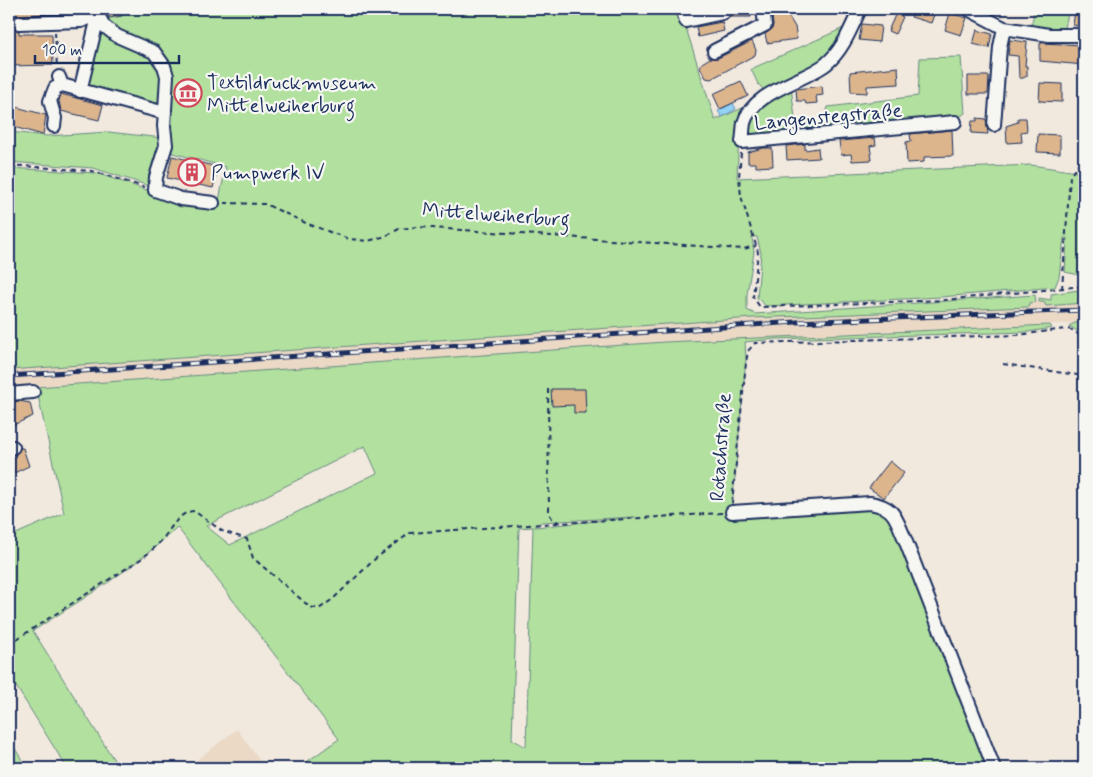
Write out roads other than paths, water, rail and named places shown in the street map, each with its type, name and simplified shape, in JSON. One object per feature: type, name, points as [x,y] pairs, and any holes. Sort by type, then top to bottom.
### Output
[{"type":"street","points":[[682,9],[686,21],[723,13],[722,9]]},
{"type":"street","points":[[714,51],[765,25],[763,9]]},
{"type":"street","name":"Langenstegstraße","points":[[860,9],[836,54],[826,64],[770,94],[754,106],[744,122],[742,142],[955,122]]},
{"type":"street","points":[[968,9],[1004,28],[1049,36],[1084,35]]},
{"type":"street","points":[[19,23],[81,21],[99,12]]},
{"type":"street","points":[[80,91],[99,12]]},
{"type":"street","points":[[99,12],[104,26],[116,36],[154,52],[164,66],[167,76],[166,145],[156,177],[155,190],[181,199],[213,203]]},
{"type":"street","points":[[994,126],[1000,47],[1004,28]]},
{"type":"street","points":[[54,126],[55,118],[50,101],[55,88],[61,81],[80,91],[165,113]]},
{"type":"street","points":[[9,394],[33,392]]},
{"type":"street","name":"Rotachstraße","points":[[732,512],[870,503],[886,506],[894,514],[904,537],[994,768]]},
{"type":"water","points":[[733,103],[736,109],[722,117],[718,111]]},
{"type":"tunnel","points":[[9,23],[19,23]]},
{"type":"railway","points":[[9,376],[796,322],[1084,310]]},
{"type":"place","name":"Textildruckmuseum Mittelweiherburg","points":[[188,93]]},
{"type":"place","name":"Pumpwerk IV","points":[[192,172]]}]
